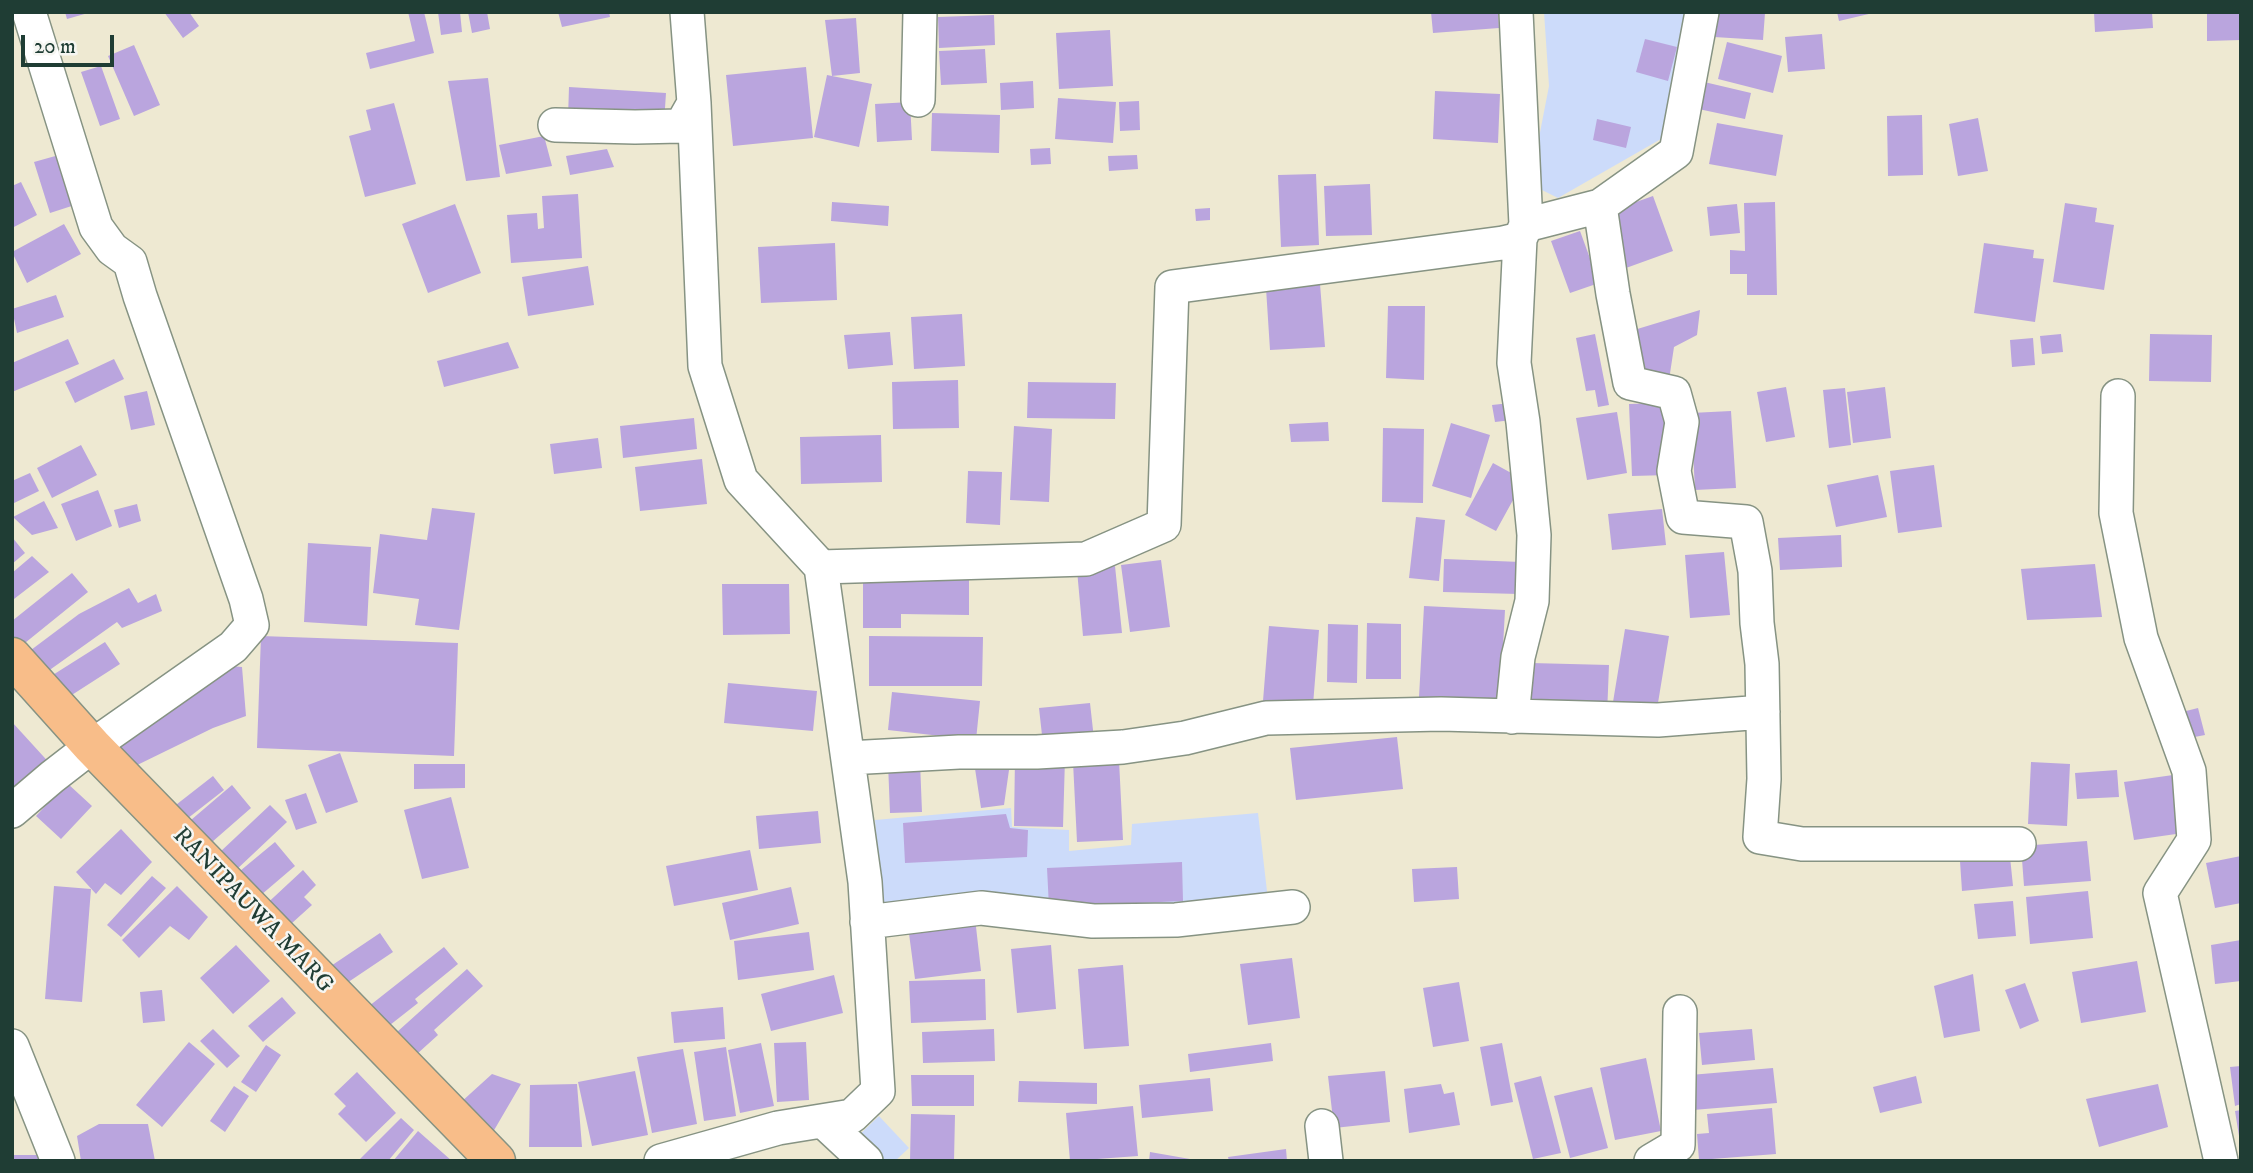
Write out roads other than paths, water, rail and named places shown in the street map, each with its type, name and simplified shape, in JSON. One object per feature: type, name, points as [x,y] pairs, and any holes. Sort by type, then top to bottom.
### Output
[{"type":"main road","name":"RANIPAUWA MARG","points":[[12,657],[92,746],[496,1161]]},
{"type":"street","points":[[12,811],[92,746],[233,647],[252,625],[246,598],[130,262],[112,249],[96,226],[29,12]]},
{"type":"street","points":[[661,1161],[778,1128],[852,1116],[878,1091],[865,882],[821,567],[741,480],[705,366],[694,103],[687,12]]},
{"type":"street","points":[[918,100],[920,12]]},
{"type":"street","points":[[1512,717],[1518,657],[1532,601],[1534,535],[1524,422],[1514,363],[1523,232],[1516,12]]},
{"type":"street","points":[[821,567],[1086,559],[1164,525],[1172,287],[1503,243],[1523,232],[1600,206],[1676,152],[1702,12]]},
{"type":"street","points":[[555,125],[681,126],[694,103]]},
{"type":"street","points":[[1600,206],[1630,383],[1674,393],[1682,422],[1674,471],[1683,517],[1746,522],[1755,571],[1756,623],[1762,664],[1764,779],[1760,837],[1802,844],[2019,844]]},
{"type":"street","points":[[2118,396],[2116,513],[2141,638],[2189,771],[2194,840],[2160,893],[2221,1161]]},
{"type":"street","points":[[848,758],[1123,747],[1185,738],[1266,718],[1441,714],[1658,720],[1763,712]]},
{"type":"street","points":[[867,922],[981,908],[1107,921],[1177,920],[1293,907]]},
{"type":"street","points":[[1651,1161],[1678,1145],[1680,1012]]},
{"type":"street","points":[[12,1046],[58,1161]]},
{"type":"street","points":[[823,1121],[866,1161]]},
{"type":"street","points":[[1322,1126],[1326,1161]]}]
